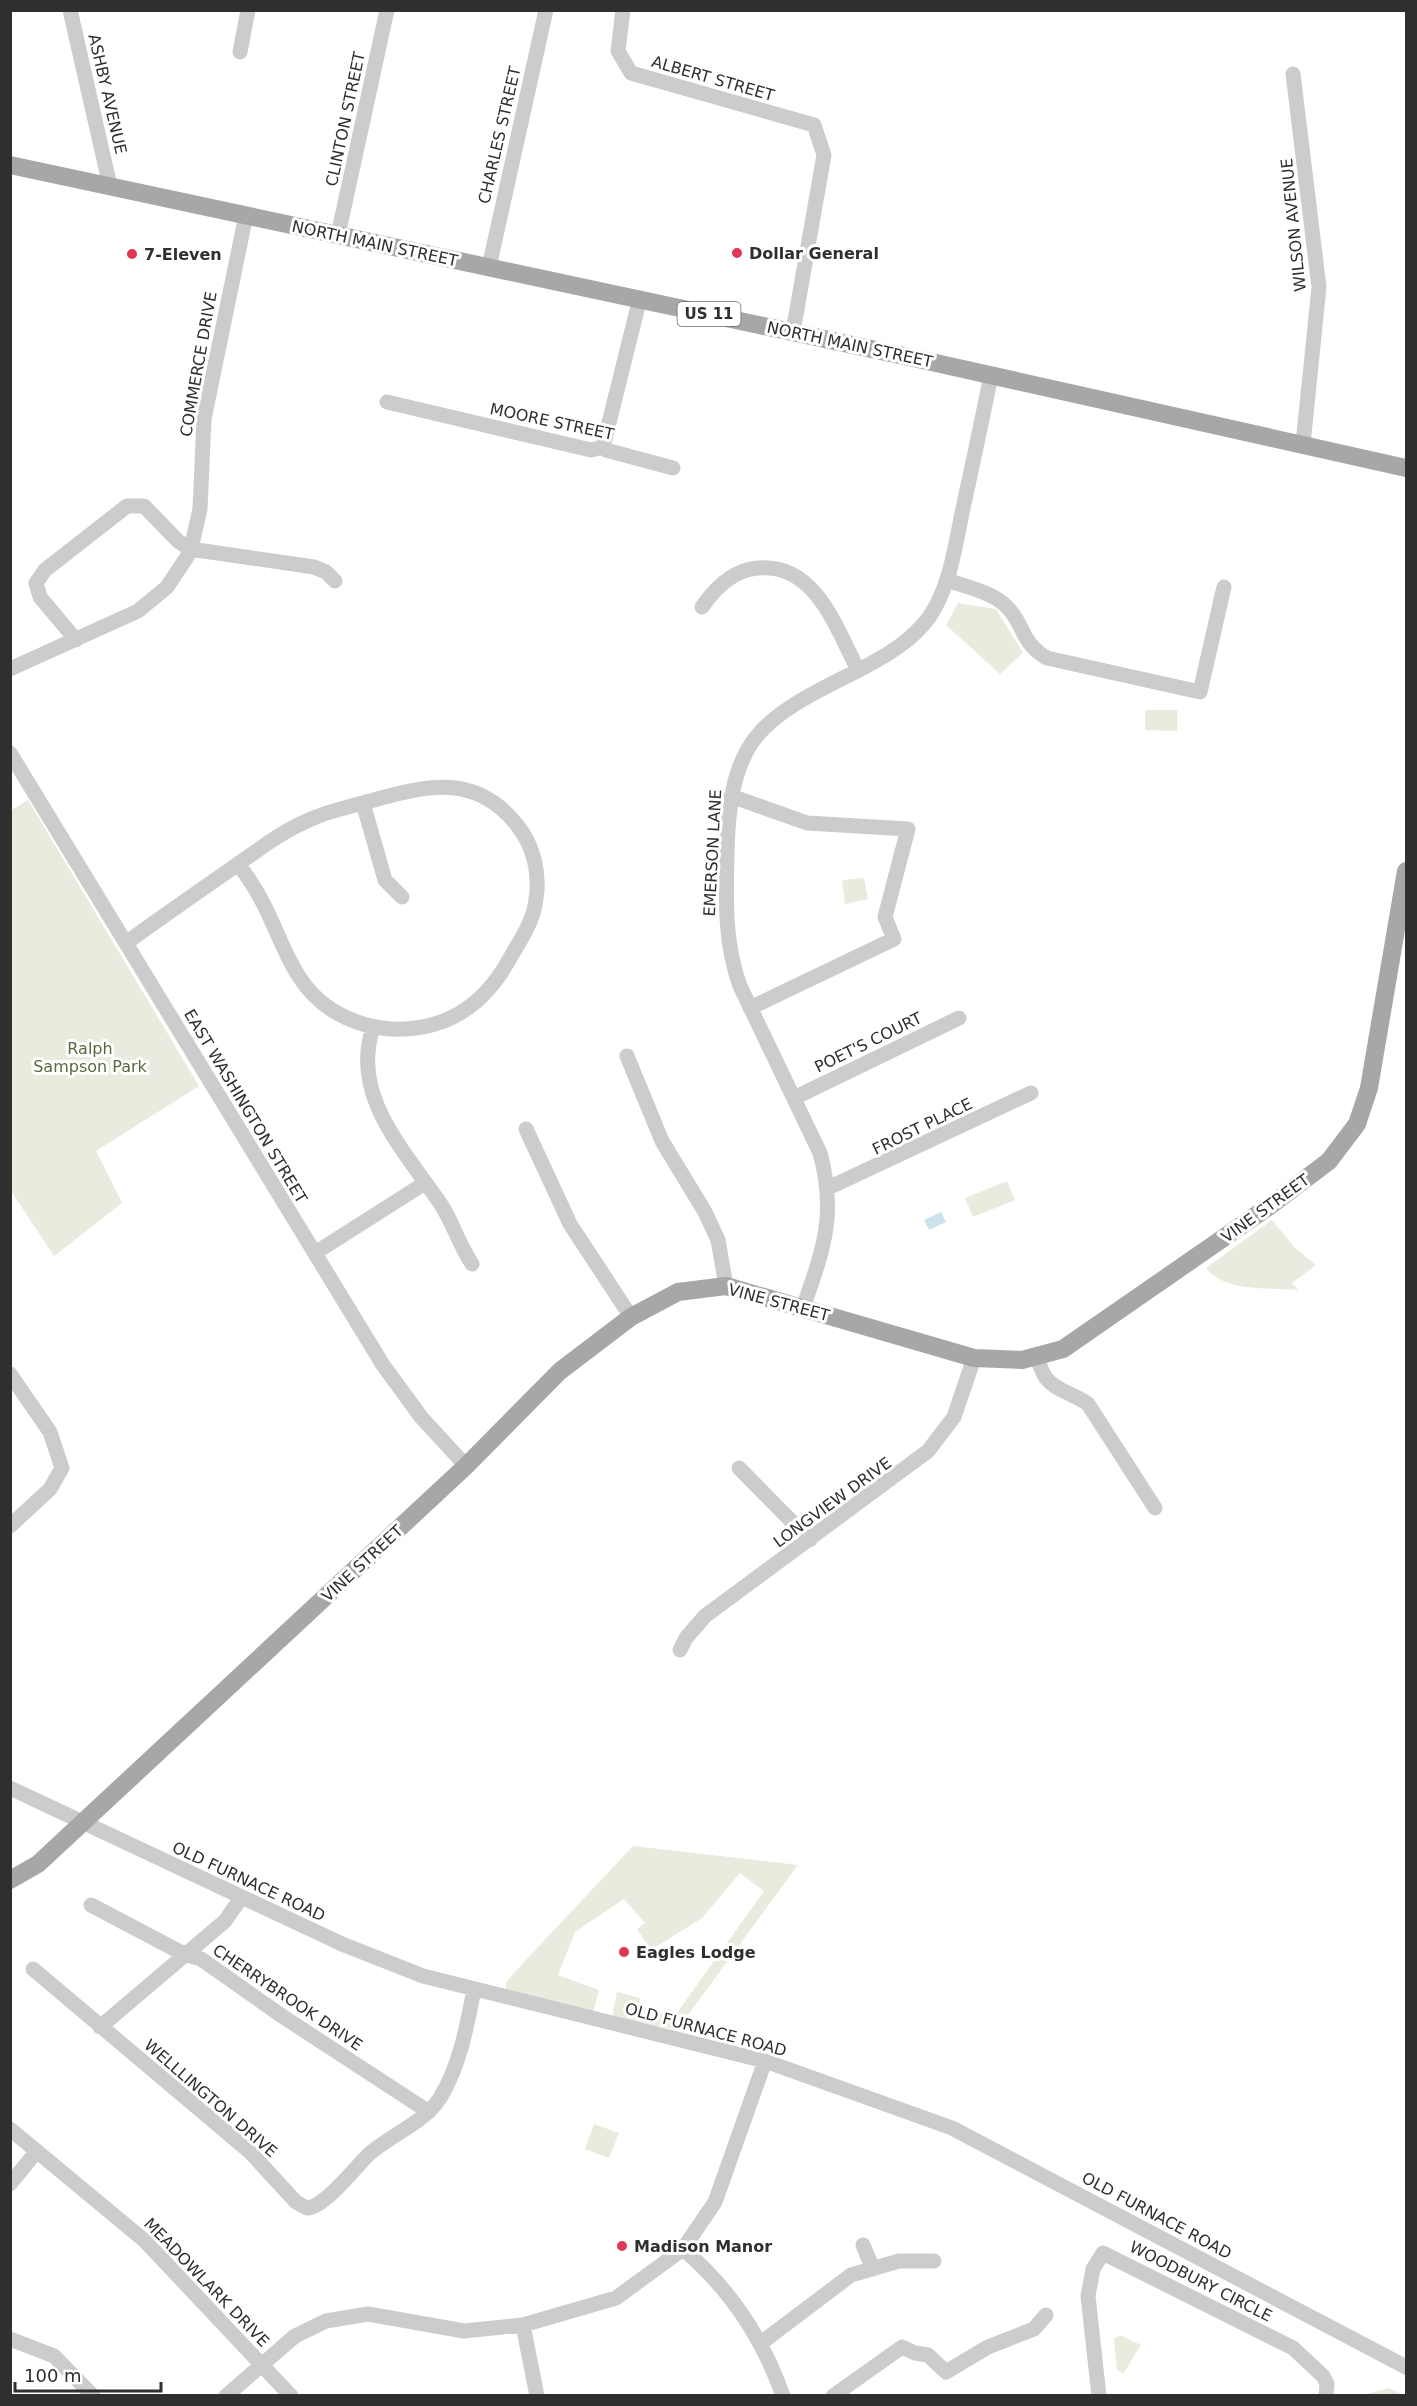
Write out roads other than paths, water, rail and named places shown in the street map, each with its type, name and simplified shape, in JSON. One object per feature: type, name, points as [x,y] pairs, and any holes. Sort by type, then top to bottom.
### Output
[{"type":"main road","name":"NORTH MAIN STREET","points":[[10,165],[640,298],[1407,468]]},
{"type":"main road","name":"VINE STREET","points":[[10,1880],[38,1864],[466,1466],[560,1371],[631,1317],[678,1292],[726,1286],[974,1358],[1022,1360],[1063,1349],[1196,1259],[1329,1161],[1357,1124],[1369,1088],[1407,871]]},
{"type":"street","points":[[240,51],[248,10]]},
{"type":"street","name":"CLINTON STREET","points":[[338,235],[387,10]]},
{"type":"street","name":"CHARLES STREET","points":[[489,267],[546,10]]},
{"type":"street","name":"ALBERT STREET","points":[[622,10],[618,51],[631,73],[814,125],[824,155],[793,332]]},
{"type":"street","name":"ASHBY AVENUE","points":[[69,11],[110,186]]},
{"type":"street","name":"WILSON AVENUE","points":[[1293,74],[1319,287],[1303,444]]},
{"type":"street","name":"COMMERCE DRIVE","points":[[10,669],[131,615],[153,600],[171,582],[190,549],[200,504],[204,419],[246,215]]},
{"type":"street","points":[[603,447],[640,298]]},
{"type":"street","name":"EMERSON LANE","points":[[803,1308],[828,1226],[828,1188],[820,1153],[750,1008],[731,963],[727,942],[727,860],[731,796],[738,766],[759,732],[796,704],[888,654],[916,631],[933,610],[947,580],[991,375]]},
{"type":"street","name":"MOORE STREET","points":[[387,402],[591,450],[603,447],[606,450],[674,468]]},
{"type":"street","points":[[76,640],[40,597],[36,583],[45,570],[120,510],[138,504],[144,506],[178,541],[190,549],[314,567],[326,572],[335,581]]},
{"type":"street","points":[[702,607],[719,586],[746,570],[773,569],[794,575],[806,583],[821,601],[858,670]]},
{"type":"street","points":[[947,580],[996,599],[1008,608],[1028,642],[1047,658],[1200,692],[1224,587]]},
{"type":"street","name":"EAST WASHINGTON STREET","points":[[10,753],[392,1378],[421,1417],[466,1466]]},
{"type":"street","points":[[126,943],[238,864],[301,823],[328,812],[433,786],[458,788],[479,795],[505,812],[522,831],[533,854],[537,883],[535,907],[528,927],[498,978],[480,999],[458,1014],[430,1026],[399,1030],[373,1028],[332,1010],[301,982],[289,963],[264,905],[238,864]]},
{"type":"street","points":[[731,796],[807,823],[908,829],[885,917],[894,939],[750,1008]]},
{"type":"street","points":[[363,803],[385,880],[402,897]]},
{"type":"street","name":"POET'S COURT","points":[[794,1098],[959,1018]]},
{"type":"street","points":[[373,1028],[368,1059],[376,1105],[397,1142],[442,1206],[472,1264]]},
{"type":"street","points":[[627,1056],[662,1141],[705,1212],[718,1240],[726,1286]]},
{"type":"street","name":"FROST PLACE","points":[[828,1188],[1031,1093]]},
{"type":"street","points":[[526,1129],[570,1224],[631,1317]]},
{"type":"street","points":[[315,1253],[425,1183]]},
{"type":"street","points":[[1036,1356],[1047,1379],[1056,1387],[1075,1394],[1088,1404],[1155,1508]]},
{"type":"street","name":"LONGVIEW DRIVE","points":[[680,1650],[686,1638],[705,1616],[890,1482],[933,1447],[957,1411],[974,1358]]},
{"type":"street","points":[[10,1374],[50,1432],[61,1472],[50,1489],[10,1526]]},
{"type":"street","points":[[739,1468],[810,1540]]},
{"type":"street","name":"OLD FURNACE ROAD","points":[[10,1788],[342,1944],[423,1976],[765,2061],[952,2128],[1407,2367]]},
{"type":"street","points":[[100,2026],[225,1921],[241,1898]]},
{"type":"street","name":"CHERRYBROOK DRIVE","points":[[91,1905],[183,1954],[201,1959],[282,2016],[429,2112]]},
{"type":"street","name":"WELLLINGTON DRIVE","points":[[33,1969],[250,2152],[296,2202],[307,2208],[321,2202],[369,2154],[429,2112],[440,2098],[460,2054],[474,1989]]},
{"type":"street","points":[[226,2396],[261,2363],[295,2336],[326,2321],[368,2314],[464,2331],[523,2325],[616,2298],[683,2249],[715,2202],[765,2061]]},
{"type":"street","name":"MEADOWLARK DRIVE","points":[[10,2129],[145,2241],[291,2396]]},
{"type":"street","points":[[10,2184],[37,2151]]},
{"type":"street","points":[[863,2245],[873,2269]]},
{"type":"street","points":[[683,2249],[739,2309],[761,2343],[783,2396]]},
{"type":"street","name":"WOODBURY CIRCLE","points":[[1099,2396],[1088,2296],[1093,2269],[1103,2253],[1293,2348],[1323,2376],[1327,2384],[1326,2396]]},
{"type":"street","points":[[761,2343],[851,2275],[899,2261],[934,2261]]},
{"type":"street","points":[[833,2396],[902,2347],[915,2353],[928,2355],[946,2372],[988,2347],[1034,2329],[1046,2315]]},
{"type":"street","points":[[523,2325],[537,2396]]},
{"type":"street","points":[[10,2339],[54,2356],[93,2396]]},
{"type":"water","points":[[941,1212],[946,1222],[929,1230],[924,1220]]},
{"type":"place","name":"Dollar General","points":[[737,253]]},
{"type":"place","name":"7-Eleven","points":[[132,254]]},
{"type":"place","name":"Eagles Lodge","points":[[624,1952]]},
{"type":"place","name":"Madison Manor","points":[[622,2246]]},
{"type":"park label","name":"Ralph Sampson Park","points":[[90,1057]]}]
